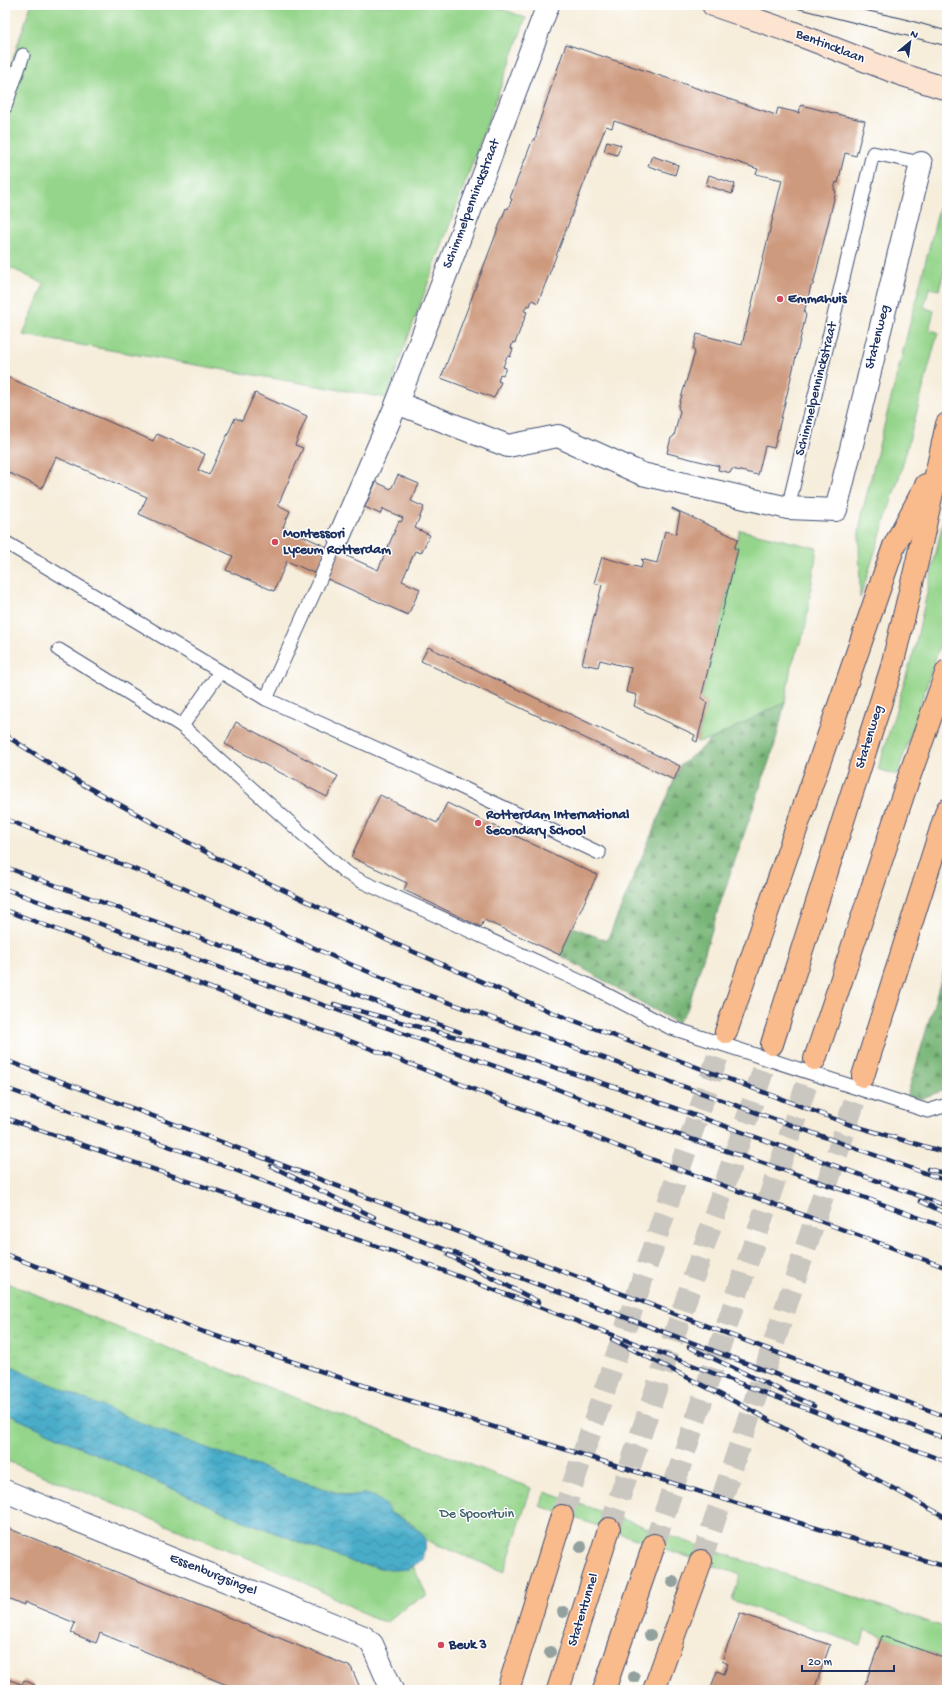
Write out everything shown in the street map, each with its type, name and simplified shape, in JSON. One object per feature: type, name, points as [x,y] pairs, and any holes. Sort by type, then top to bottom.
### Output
[{"type":"main road","name":"Statenweg","points":[[772,1044],[891,670],[917,562],[947,424]]},
{"type":"main road","points":[[726,1032],[894,546],[938,462]]},
{"type":"main road","points":[[815,1060],[907,783],[947,670]]},
{"type":"main road","points":[[863,1076],[947,810]]},
{"type":"main road","points":[[508,1690],[562,1516]]},
{"type":"main road","name":"Statentunnel","points":[[558,1690],[609,1529]]},
{"type":"main road","points":[[604,1690],[654,1545]]},
{"type":"main road","points":[[654,1690],[701,1561]]},
{"type":"street","name":"Schimmelpenninckstraat","points":[[339,537],[397,403],[548,5]]},
{"type":"street","name":"Bentincklaan","points":[[713,5],[789,31],[900,74],[947,89]]},
{"type":"street","name":"Statenweg","points":[[788,508],[836,510],[921,163]]},
{"type":"street","points":[[397,403],[508,446],[558,436],[642,474],[788,508]]},
{"type":"street","name":"Essenburgsingel","points":[[5,1491],[364,1637],[372,1644],[392,1690]]},
{"type":"lane","points":[[5,107],[23,55]]},
{"type":"lane","name":"Schimmelpenninckstraat","points":[[788,508],[873,153],[921,163]]},
{"type":"lane","points":[[266,699],[339,537]]},
{"type":"lane","points":[[5,542],[266,699],[442,778],[599,854]]},
{"type":"lane","points":[[59,650],[182,726],[345,872],[361,881],[588,985],[669,1027],[928,1111],[947,1105]]},
{"type":"lane","points":[[182,726],[220,672]]},
{"type":"green space","points":[[31,5],[492,5],[526,18],[387,398],[23,335],[44,284],[5,265],[5,82]]},
{"type":"green space","points":[[947,177],[947,260],[939,290],[929,288],[924,307],[934,311],[929,330],[938,332],[901,471],[860,598],[859,533],[863,509]]},
{"type":"green space","points":[[947,503],[947,623],[897,775],[878,769],[915,647]]},
{"type":"green space","points":[[740,530],[817,548],[805,630],[791,666],[785,702],[712,739],[697,742],[707,702],[701,698],[738,550],[734,548]]},
{"type":"green space","points":[[785,702],[775,744],[719,907],[687,1010],[677,1023],[560,955],[573,927],[607,941],[680,766],[712,739]]},
{"type":"green space","points":[[943,973],[947,973],[947,1089],[920,1099],[907,1096]]},
{"type":"green space","name":"De Spoortuin","points":[[5,1282],[205,1363],[531,1488],[504,1572],[426,1540],[412,1523],[390,1513],[388,1506],[364,1494],[348,1496],[276,1473],[150,1428],[81,1399],[5,1363]]},
{"type":"green space","points":[[5,1413],[242,1520],[355,1563],[391,1570],[408,1569],[413,1566],[427,1596],[407,1605],[387,1622],[375,1619],[290,1575],[5,1460]]},
{"type":"green space","points":[[545,1492],[688,1542],[947,1628],[947,1659],[865,1630],[861,1645],[732,1600],[741,1575],[540,1506]]},
{"type":"water","points":[[5,1363],[117,1413],[193,1443],[342,1495],[349,1496],[366,1494],[375,1497],[386,1506],[390,1513],[411,1524],[423,1535],[426,1540],[422,1560],[408,1569],[391,1570],[355,1563],[242,1520],[5,1413]]},
{"type":"building","points":[[566,44],[776,115],[778,108],[799,113],[801,105],[865,121],[856,156],[845,153],[838,183],[836,182],[834,190],[836,191],[813,285],[811,286],[804,312],[806,315],[774,448],[765,446],[758,475],[732,469],[730,473],[718,470],[719,466],[667,453],[671,438],[674,436],[680,411],[678,408],[695,352],[693,349],[697,334],[742,345],[782,180],[756,174],[758,169],[614,121],[612,128],[606,126],[538,303],[532,300],[530,306],[527,305],[524,311],[527,312],[515,343],[513,342],[511,348],[513,349],[510,357],[507,356],[503,367],[506,368],[503,375],[500,374],[498,381],[501,382],[494,398],[441,378],[506,208],[508,209],[512,199],[510,198],[533,139],[535,140],[537,128]]},
{"type":"building","points":[[607,141],[621,145],[617,155],[604,151]]},
{"type":"building","points":[[652,156],[678,165],[675,175],[648,166]]},
{"type":"building","points":[[709,175],[735,184],[732,194],[706,185]]},
{"type":"building","points":[[5,376],[153,441],[157,434],[205,454],[198,470],[209,475],[235,418],[242,421],[255,393],[307,416],[295,445],[303,448],[278,505],[290,511],[283,527],[378,570],[399,521],[401,522],[403,518],[383,509],[380,514],[365,507],[376,482],[391,489],[398,475],[419,484],[411,501],[424,507],[415,528],[430,535],[421,553],[415,551],[402,581],[420,589],[408,615],[287,561],[274,591],[226,570],[233,556],[139,514],[147,497],[56,457],[42,488],[5,471]]},
{"type":"building","points":[[672,508],[738,539],[734,548],[738,549],[701,698],[707,702],[697,742],[693,740],[695,735],[634,706],[637,695],[626,692],[631,668],[600,660],[598,667],[582,664],[602,585],[594,583],[602,557],[641,568],[643,561],[641,559],[657,563],[665,531],[676,534],[680,513]]},
{"type":"building","points":[[428,647],[680,766],[674,780],[421,661]]},
{"type":"building","points":[[236,722],[338,776],[327,797],[225,744]]},
{"type":"building","points":[[380,795],[437,823],[447,803],[597,875],[560,955],[484,920],[481,927],[404,890],[407,883],[351,857]]},
{"type":"building","points":[[5,1527],[351,1667],[361,1690],[239,1690],[100,1633],[96,1643],[71,1633],[75,1623],[24,1602],[24,1605],[5,1597]]},
{"type":"building","points":[[740,1613],[830,1645],[814,1690],[802,1690],[791,1686],[790,1690],[710,1690],[717,1671],[724,1674],[728,1664],[722,1661]]},
{"type":"building","points":[[882,1636],[947,1659],[947,1690],[863,1690]]},
{"type":"building","points":[[7,1679],[21,1684],[18,1690],[5,1690]]},
{"type":"building","points":[[24,1680],[35,1685],[32,1690],[19,1690]]},
{"type":"tunnel","points":[[562,1516],[726,1032]]},
{"type":"tunnel","points":[[609,1529],[772,1044]]},
{"type":"tunnel","points":[[654,1545],[815,1059]]},
{"type":"tunnel","points":[[701,1561],[863,1076]]},
{"type":"tram line","points":[[784,5],[947,46]]},
{"type":"tram line","points":[[841,5],[901,18],[947,31]]},
{"type":"railway","points":[[5,735],[84,785],[215,857],[389,941],[551,1012],[848,1124],[947,1153]]},
{"type":"railway","points":[[5,819],[183,888],[345,962],[400,985],[947,1181]]},
{"type":"railway","points":[[5,867],[460,1032]]},
{"type":"railway","points":[[5,889],[542,1083],[637,1121],[852,1193],[947,1228]]},
{"type":"railway","points":[[5,910],[387,1055],[635,1153],[947,1268]]},
{"type":"railway","points":[[334,1004],[493,1047],[633,1093],[947,1206]]},
{"type":"railway","points":[[5,1060],[947,1417]]},
{"type":"railway","points":[[5,1088],[227,1167],[947,1439]]},
{"type":"railway","points":[[5,1118],[405,1256],[947,1462]]},
{"type":"railway","points":[[271,1166],[374,1217]]},
{"type":"railway","points":[[928,1169],[947,1174]]},
{"type":"railway","points":[[920,1201],[947,1214]]},
{"type":"railway","points":[[5,1254],[204,1332],[398,1397],[806,1525],[947,1567]]},
{"type":"railway","points":[[448,1255],[539,1302]]},
{"type":"railway","points":[[612,1339],[747,1408],[947,1518]]},
{"type":"railway","points":[[689,1347],[814,1406]]},
{"type":"place","name":"Emmahuis","points":[[780,299]]},
{"type":"place","name":"Montessori Lyceum Rotterdam","points":[[275,542]]},
{"type":"place","name":"Rotterdam International Secondary School","points":[[478,823]]},
{"type":"place","name":"Beuk 3","points":[[441,1645]]}]
